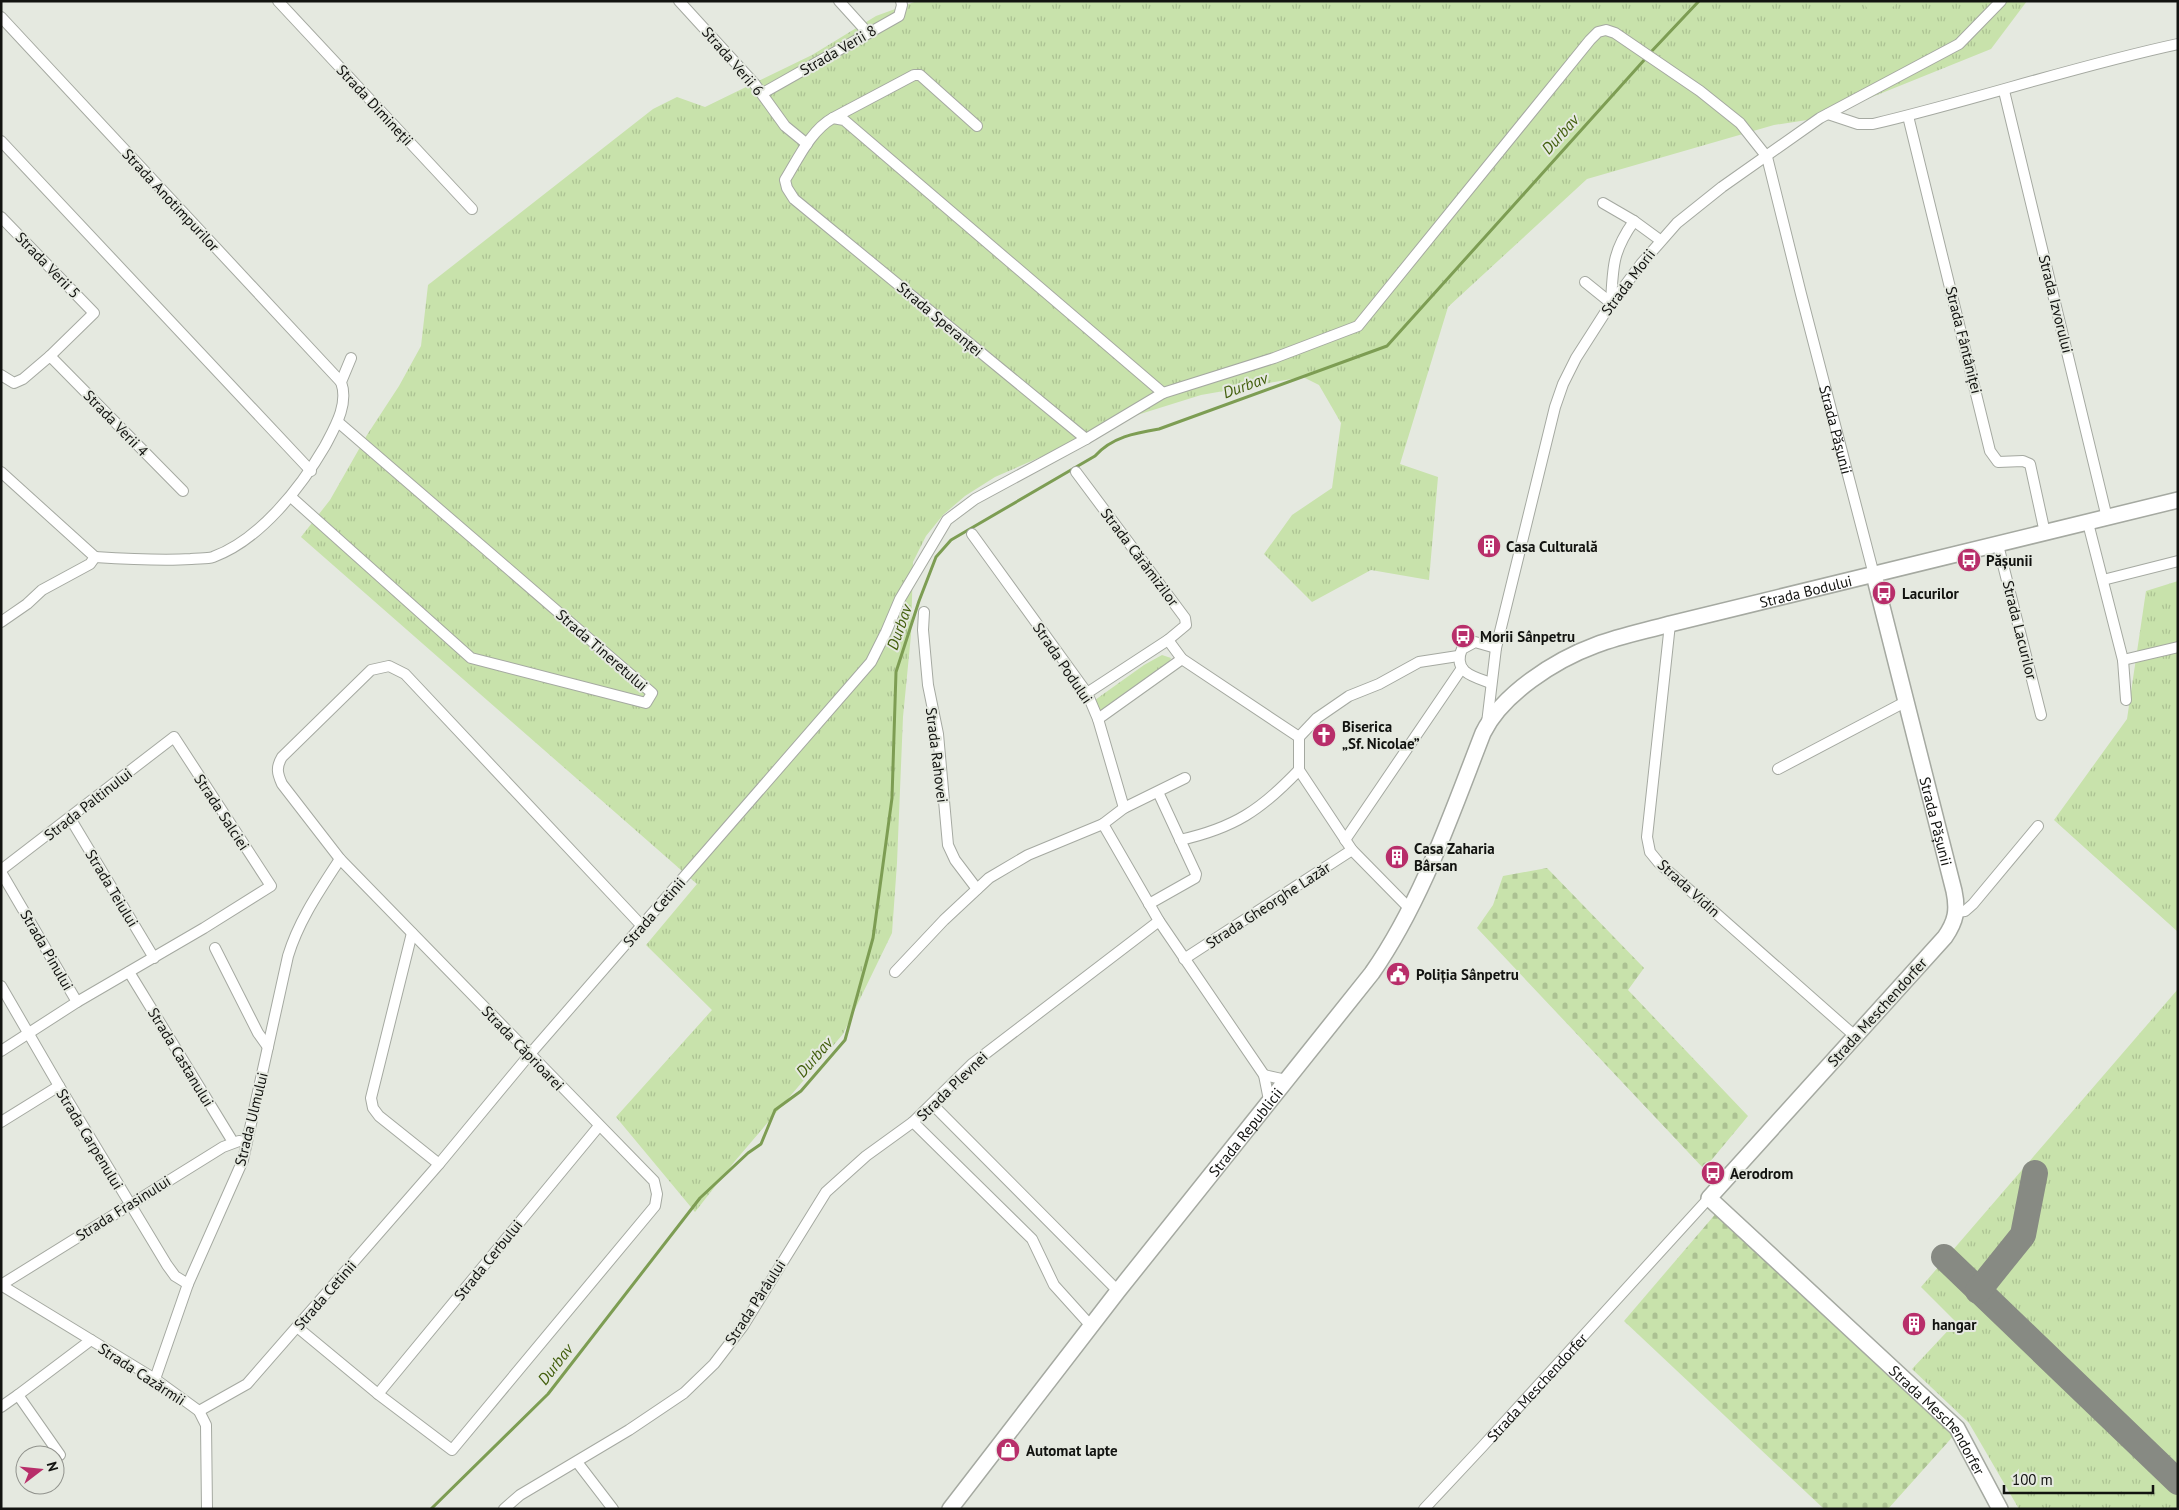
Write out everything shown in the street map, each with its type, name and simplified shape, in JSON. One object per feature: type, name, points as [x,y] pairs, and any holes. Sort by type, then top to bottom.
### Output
[{"type":"main road","name":"Strada Bodului","points":[[1487,725],[1500,707],[1530,682],[1570,656],[1595,645],[1670,624],[2178,500]]},
{"type":"main road","name":"Strada Pășunii","points":[[1874,575],[1954,891],[1957,912]]},
{"type":"main road","name":"Strada Republicii","points":[[950,1509],[1118,1291],[1372,973],[1410,910],[1487,725]]},
{"type":"main road","name":"Strada Meschendorfer","points":[[1957,912],[1955,920],[1945,937],[1709,1198],[1957,1428],[2000,1509]]},
{"type":"street","name":"Strada Dimineții","points":[[278,1],[472,209]]},
{"type":"street","name":"Strada Verii 6","points":[[679,1],[763,93],[785,126],[807,144]]},
{"type":"street","points":[[839,1],[868,33]]},
{"type":"street","name":"Strada Verii 8","points":[[763,93],[898,16],[902,5],[901,1]]},
{"type":"street","name":"Strada Morii","points":[[1487,725],[1496,648],[1555,407],[1563,384],[1576,358],[1611,303],[1660,240],[1695,207],[1828,114],[1959,44],[2001,1]]},
{"type":"street","name":"Strada Anotimpurilor","points":[[1,17],[341,382]]},
{"type":"street","name":"Strada Cetinii","points":[[198,1411],[247,1384],[439,1164],[530,1054],[871,662],[900,600],[947,520],[975,499],[1086,439],[1163,393],[1274,358],[1358,326],[1598,32],[1606,30],[1615,33],[1700,91],[1740,123],[1768,157]]},
{"type":"street","points":[[1828,114],[1858,124],[1873,124],[2004,91],[2140,52],[2178,44]]},
{"type":"street","points":[[807,144],[826,122],[914,75],[920,75],[977,126]]},
{"type":"street","name":"Strada Izvorului","points":[[2004,91],[2107,518]]},
{"type":"street","name":"Strada Fântâniței","points":[[1908,116],[1990,451],[1998,462],[2024,461],[2030,464],[2045,533]]},
{"type":"street","points":[[834,118],[844,120],[1163,393]]},
{"type":"street","points":[[1,141],[311,471]]},
{"type":"street","name":"Strada Speranței","points":[[807,144],[785,180],[787,188],[794,199],[1086,439]]},
{"type":"street","name":"Strada Pășunii","points":[[1768,157],[1801,294],[1874,575]]},
{"type":"street","points":[[1604,203],[1634,221],[1660,240]]},
{"type":"street","name":"Strada Verii 5","points":[[1,217],[94,313],[50,356]]},
{"type":"street","points":[[1611,303],[1615,255],[1622,238],[1634,221]]},
{"type":"street","points":[[1586,282],[1611,303]]},
{"type":"street","points":[[1,375],[14,383],[22,379],[50,356]]},
{"type":"street","name":"Strada Verii 4","points":[[50,356],[183,491]]},
{"type":"street","points":[[1,472],[96,558],[174,560],[212,557],[237,545],[267,520],[291,497],[311,471],[338,422],[344,393],[341,382],[351,358]]},
{"type":"street","name":"Strada Tineretului","points":[[291,497],[471,658],[646,703],[652,693],[338,422]]},
{"type":"street","name":"Strada Cărămizilor","points":[[1076,472],[1185,618],[1185,627],[1168,640]]},
{"type":"street","points":[[2088,523],[2123,660],[2126,700]]},
{"type":"street","name":"Strada Podului","points":[[972,534],[1087,694],[1098,719],[1124,808]]},
{"type":"street","name":"Strada Lacurilor","points":[[1998,545],[2041,715]]},
{"type":"street","points":[[1,622],[27,604],[42,590],[90,564],[96,558]]},
{"type":"street","points":[[2103,580],[2178,561]]},
{"type":"street","name":"Strada Rahovei","points":[[924,612],[923,630],[928,685],[938,734],[948,845],[955,860],[978,889]]},
{"type":"street","name":"Strada Vidin","points":[[1670,624],[1647,838],[1650,852],[1659,863],[1855,1036]]},
{"type":"street","points":[[1087,694],[1168,640],[1182,658],[1299,737]]},
{"type":"street","points":[[1496,648],[1475,642],[1462,649],[1458,656],[1462,668],[1468,675],[1490,688],[1500,707]]},
{"type":"street","points":[[2123,660],[2178,647]]},
{"type":"street","points":[[1410,910],[1352,850],[1299,770],[1299,737],[1317,718],[1349,696],[1379,684],[1419,662],[1458,656]]},
{"type":"street","points":[[1098,719],[1182,658]]},
{"type":"street","name":"Strada Căprioarei","points":[[378,1394],[452,1450],[654,1206],[657,1194],[654,1181],[340,859],[282,784],[277,765],[282,757],[371,670],[389,666],[405,674],[642,926]]},
{"type":"street","points":[[1345,840],[1462,668]]},
{"type":"street","points":[[1778,768],[1907,701]]},
{"type":"street","name":"Strada Paltinului","points":[[1,871],[174,737]]},
{"type":"street","name":"Strada Salciei","points":[[154,958],[271,886],[174,737]]},
{"type":"street","points":[[1180,840],[1218,830],[1238,820],[1268,800],[1299,770]]},
{"type":"street","points":[[895,972],[944,920],[989,878],[1028,855],[1102,824],[1124,808],[1185,778]]},
{"type":"street","points":[[1149,904],[1195,878],[1196,874],[1158,792]]},
{"type":"street","name":"Strada Teiului","points":[[70,818],[154,958]]},
{"type":"street","points":[[1102,824],[1159,921],[1264,1075],[1269,1100]]},
{"type":"street","points":[[1957,912],[1965,911],[1974,904],[2038,826]]},
{"type":"street","name":"Strada Gheorghe Lazăr","points":[[1184,959],[1352,850]]},
{"type":"street","name":"Strada Ulmului","points":[[155,1379],[188,1284],[243,1160],[288,956],[294,937],[302,920],[340,859]]},
{"type":"street","name":"Strada Pinului","points":[[1,871],[77,1002]]},
{"type":"street","name":"Strada Plevnei","points":[[1091,1326],[1054,1285],[1032,1239],[913,1122],[972,1064],[1159,921]]},
{"type":"street","points":[[412,933],[371,1098],[373,1108],[379,1116],[439,1164]]},
{"type":"street","points":[[215,948],[258,1034],[268,1046]]},
{"type":"street","points":[[1,1051],[77,1002],[154,958]]},
{"type":"street","name":"Strada Castanului","points":[[130,972],[233,1142]]},
{"type":"street","name":"Strada Carpenului","points":[[1,986],[167,1265],[175,1276],[188,1284]]},
{"type":"street","points":[[1264,1075],[1286,1080]]},
{"type":"street","points":[[1,1122],[59,1086]]},
{"type":"street","points":[[932,1104],[1118,1291]]},
{"type":"street","name":"Strada Pârâului","points":[[504,1509],[520,1495],[577,1462],[684,1393],[704,1374],[743,1326],[826,1192],[866,1156],[913,1122]]},
{"type":"street","name":"Strada Cerbului","points":[[378,1394],[599,1126]]},
{"type":"street","points":[[233,1142],[247,1142]]},
{"type":"street","name":"Strada Frasinului","points":[[1,1285],[233,1142]]},
{"type":"street","name":"Strada Meschendorfer","points":[[1424,1509],[1709,1198]]},
{"type":"street","name":"Strada Cazărmii","points":[[1,1285],[155,1379],[198,1411],[206,1425],[207,1509]]},
{"type":"street","points":[[297,1327],[378,1394]]},
{"type":"street","points":[[1,1407],[91,1340]]},
{"type":"street","points":[[18,1395],[53,1445]]},
{"type":"street","points":[[577,1462],[613,1509]]},
{"type":"green space","points":[[917,1],[2027,1],[1991,49],[1820,118],[1774,125],[1587,179],[1448,307],[1400,464],[1438,477],[1429,580],[1371,570],[1312,602],[1264,554],[1292,515],[1332,488],[1341,423],[1319,385],[1303,377],[1201,395],[1137,415],[995,477],[965,496],[943,515],[926,536],[913,562],[911,635],[903,717],[892,933],[843,1034],[735,1161],[695,1212],[616,1117],[712,1010],[646,945],[697,884],[301,537],[330,500],[421,346],[428,285],[653,109],[677,97],[705,107],[812,55],[876,16]]},
{"type":"green space","points":[[1862,1],[1900,1],[1876,20]]},
{"type":"green space","points":[[2178,581],[2178,932],[2054,820],[2127,719],[2146,591]]},
{"type":"green space","points":[[1162,655],[1171,658],[1168,665],[1100,713],[1095,700],[1144,665]]},
{"type":"green space","points":[[1547,868],[1644,968],[1628,990],[1748,1116],[1704,1169],[1477,928],[1493,905],[1503,876]]},
{"type":"green space","points":[[2178,989],[2178,1509],[2019,1509],[1969,1423],[1912,1369],[1956,1322],[1921,1287]]},
{"type":"green space","points":[[1718,1211],[1956,1433],[1888,1509],[1824,1509],[1624,1321]]},
{"type":"waterway","name":"Durbav","points":[[1650,53],[1699,1]]},
{"type":"waterway","name":"Durbav","points":[[431,1509],[548,1394],[700,1198],[748,1153],[761,1144],[775,1110],[801,1091],[845,1040],[873,938],[892,798],[896,672],[919,601],[936,557],[951,540],[1095,456],[1116,440],[1133,434],[1159,429],[1387,346],[1646,58]]},
{"type":"taxiway","points":[[1978,1291],[2023,1235],[2035,1173]]},
{"type":"taxiway","points":[[1944,1257],[2178,1482]]},
{"type":"place","name":"Casa Culturală","points":[[1489,546]]},
{"type":"place","name":"Pășunii","points":[[1969,560]]},
{"type":"place","name":"Lacurilor","points":[[1884,593]]},
{"type":"place","name":"Morii Sânpetru","points":[[1463,636]]},
{"type":"place","name":"Biserica „Sf. Nicolae”","points":[[1324,735]]},
{"type":"place","name":"Casa Zaharia Bârsan","points":[[1397,857]]},
{"type":"place","name":"Poliția Sânpetru","points":[[1398,974]]},
{"type":"place","name":"Aerodrom","points":[[1713,1173]]},
{"type":"place","name":"hangar","points":[[1914,1324]]},
{"type":"place","name":"Automat lapte","points":[[1008,1450]]}]
